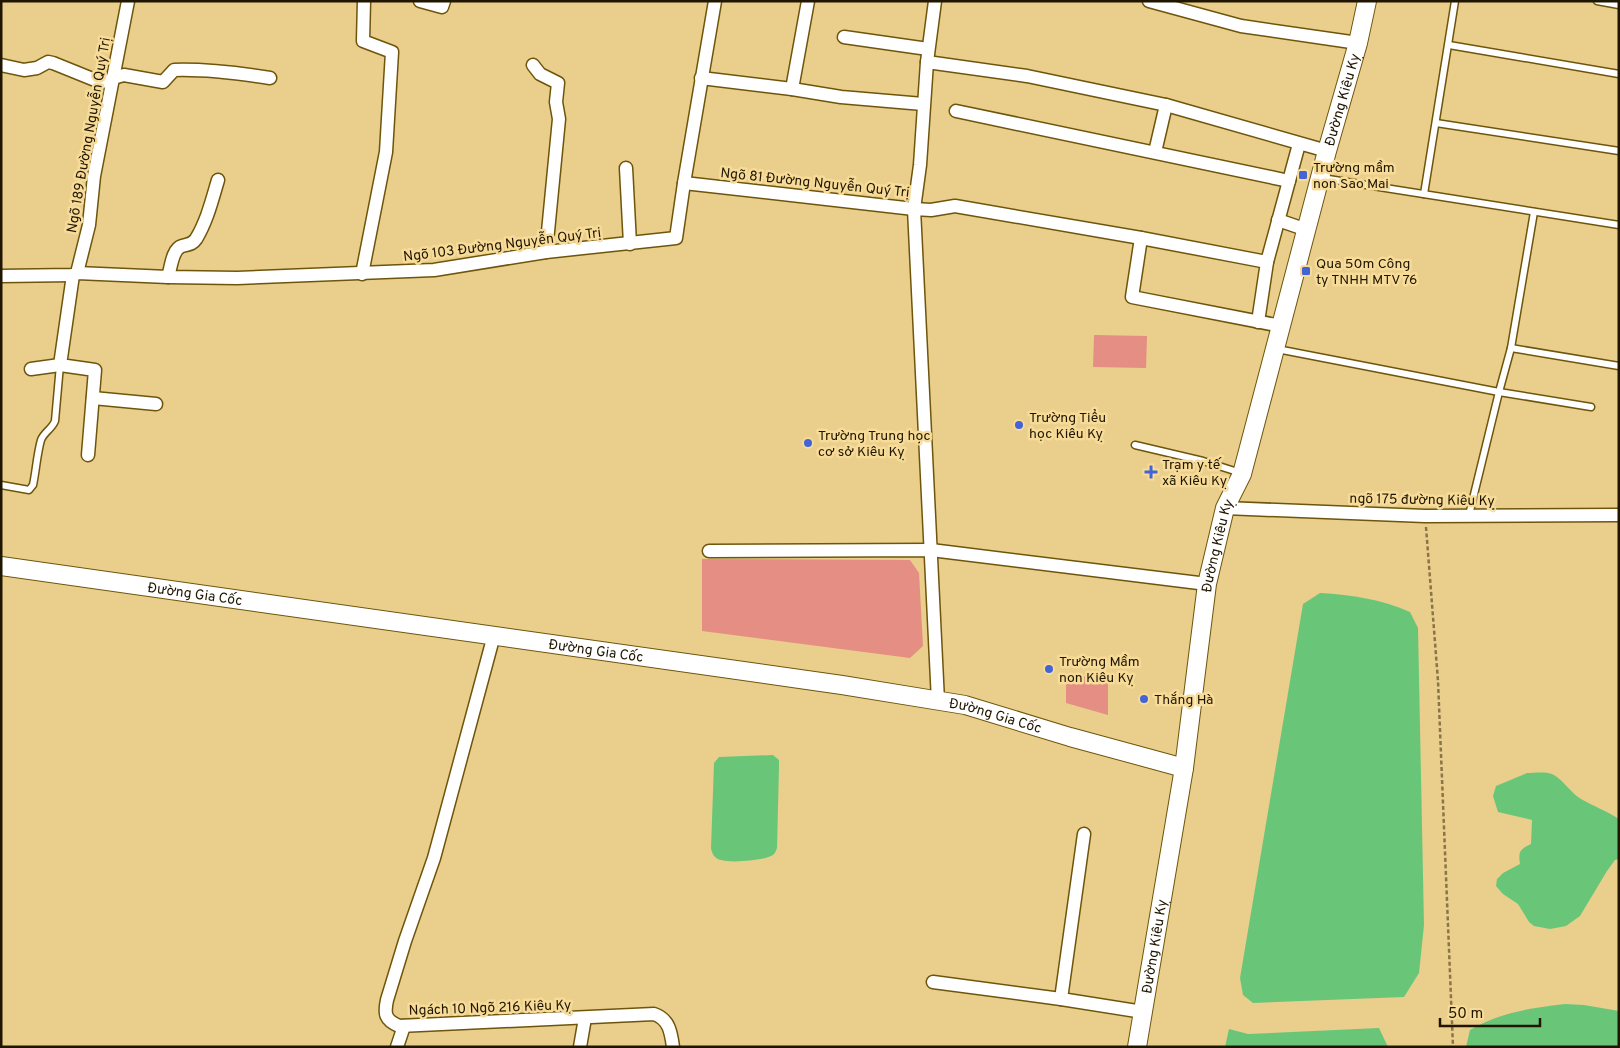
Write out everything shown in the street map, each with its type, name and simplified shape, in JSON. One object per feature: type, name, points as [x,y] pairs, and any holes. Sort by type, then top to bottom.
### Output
[{"type":"street","name":"Ngõ 189 Đường Nguyễn Quý Trị","points":[[60,365],[75,274],[89,225],[94,176],[128,1]]},
{"type":"street","points":[[362,274],[386,152],[392,52],[363,41],[364,1]]},
{"type":"street","points":[[420,1],[442,7],[444,1]]},
{"type":"street","name":"Ngõ 103 Đường Nguyễn Quý Trị","points":[[1,276],[75,274],[237,278],[434,270],[546,252],[676,238],[715,1]]},
{"type":"street","points":[[792,89],[808,1]]},
{"type":"street","name":"Ngõ 81 Đường Nguyễn Quý Trị","points":[[684,183],[914,209],[920,165],[923,104],[935,1]]},
{"type":"street","points":[[1149,1],[1241,26],[1358,43]]},
{"type":"street","name":"Đường Kiêu Kỵ","points":[[1137,1047],[1184,768],[1206,584],[1225,508],[1242,474],[1321,178],[1326,151],[1358,43],[1367,1]]},
{"type":"street","points":[[844,37],[1166,105],[1326,151]]},
{"type":"street","points":[[1,65],[24,70],[37,68],[48,62],[53,62],[100,82],[124,75],[163,82],[174,70],[215,70],[270,78]]},
{"type":"street","points":[[533,65],[540,74],[558,83],[556,102],[558,119],[546,252]]},
{"type":"street","points":[[701,78],[841,97],[923,104]]},
{"type":"street","points":[[1155,152],[1166,105]]},
{"type":"street","points":[[956,111],[1289,181]]},
{"type":"street","points":[[1258,322],[1267,262],[1299,144]]},
{"type":"street","points":[[626,168],[630,244]]},
{"type":"street","points":[[168,277],[176,251],[181,246],[189,245],[194,241],[205,222],[218,180]]},
{"type":"street","points":[[938,701],[914,209],[931,210],[955,206],[1267,262]]},
{"type":"street","points":[[1278,220],[1307,230]]},
{"type":"street","points":[[1141,238],[1132,297],[1281,326]]},
{"type":"street","points":[[30,369],[60,365],[95,370],[88,455]]},
{"type":"street","points":[[93,398],[156,404]]},
{"type":"street","name":"ngõ 175 đường Kiêu Kỵ","points":[[1225,508],[1425,516],[1619,515]]},
{"type":"street","points":[[709,551],[931,550],[1206,584]]},
{"type":"street","name":"Đường Gia Cốc","points":[[1,566],[842,685],[964,705],[1070,737],[1184,768]]},
{"type":"street","name":"Ngách 10 Ngõ 216 Kiêu Kỵ","points":[[494,636],[434,858],[387,1000],[385,1008],[386,1017],[391,1023],[404,1026],[644,1014],[661,1016],[671,1031],[674,1047]]},
{"type":"street","points":[[1061,999],[1084,834]]},
{"type":"street","points":[[933,982],[1143,1012]]},
{"type":"street","points":[[580,1047],[585,1018]]},
{"type":"street","points":[[397,1047],[404,1026]]},
{"type":"lane","points":[[1424,194],[1455,1]]},
{"type":"lane","points":[[1597,1],[1619,5]]},
{"type":"lane","points":[[1449,45],[1619,74]]},
{"type":"lane","points":[[1436,123],[1619,151]]},
{"type":"lane","points":[[1321,178],[1619,225]]},
{"type":"lane","points":[[1469,515],[1511,348],[1534,212]]},
{"type":"lane","points":[[1511,348],[1619,366]]},
{"type":"lane","points":[[1276,349],[1499,392],[1591,407]]},
{"type":"lane","points":[[1,485],[29,490],[33,485],[41,442],[45,433],[53,426],[55,420],[60,365]]},
{"type":"lane","points":[[1135,445],[1242,474]]},
{"type":"path","points":[[1425,516],[1438,681],[1453,1047]]},
{"type":"shaded area","points":[[1094,335],[1147,336],[1146,368],[1093,367]]},
{"type":"shaded area","points":[[702,559],[910,560],[919,573],[923,646],[910,658],[702,631]]},
{"type":"shaded area","points":[[1320,593],[1366,598],[1388,604],[1410,612],[1418,628],[1424,925],[1419,973],[1404,997],[1253,1003],[1243,995],[1240,978],[1303,604]]},
{"type":"shaded area","points":[[1066,676],[1108,677],[1108,715],[1066,703]]},
{"type":"shaded area","points":[[773,755],[779,760],[777,848],[775,852],[769,857],[747,861],[717,859],[711,848],[714,763],[719,757]]},
{"type":"shaded area","points":[[1527,773],[1554,775],[1581,799],[1619,819],[1619,859],[1615,860],[1607,871],[1580,916],[1566,926],[1550,929],[1534,926],[1529,922],[1518,904],[1503,894],[1496,886],[1497,879],[1503,873],[1520,864],[1519,857],[1521,851],[1531,844],[1532,820],[1498,812],[1493,796],[1496,786]]},
{"type":"shaded area","points":[[1565,1004],[1619,1011],[1619,1047],[1466,1047],[1470,1030],[1493,1019],[1540,1007]]},
{"type":"shaded area","points":[[1379,1028],[1388,1047],[1225,1047],[1229,1029],[1248,1034]]},
{"type":"place","name":"Trường mầm non Sao Mai","points":[[1303,175]]},
{"type":"place","name":"Qua 50m Công ty TNHH MTV 76","points":[[1306,271]]},
{"type":"place","name":"Trường Tiểu học Kiêu Kỵ","points":[[1019,425]]},
{"type":"place","name":"Trường Trung học cơ sở Kiêu Kỵ","points":[[808,443]]},
{"type":"place","name":"Trạm y tế xã Kiêu Kỵ","points":[[1151,472]]},
{"type":"place","name":"Trường Mầm non Kiêu Kỵ","points":[[1049,669]]},
{"type":"place","name":"Thắng Hà","points":[[1144,699]]}]
